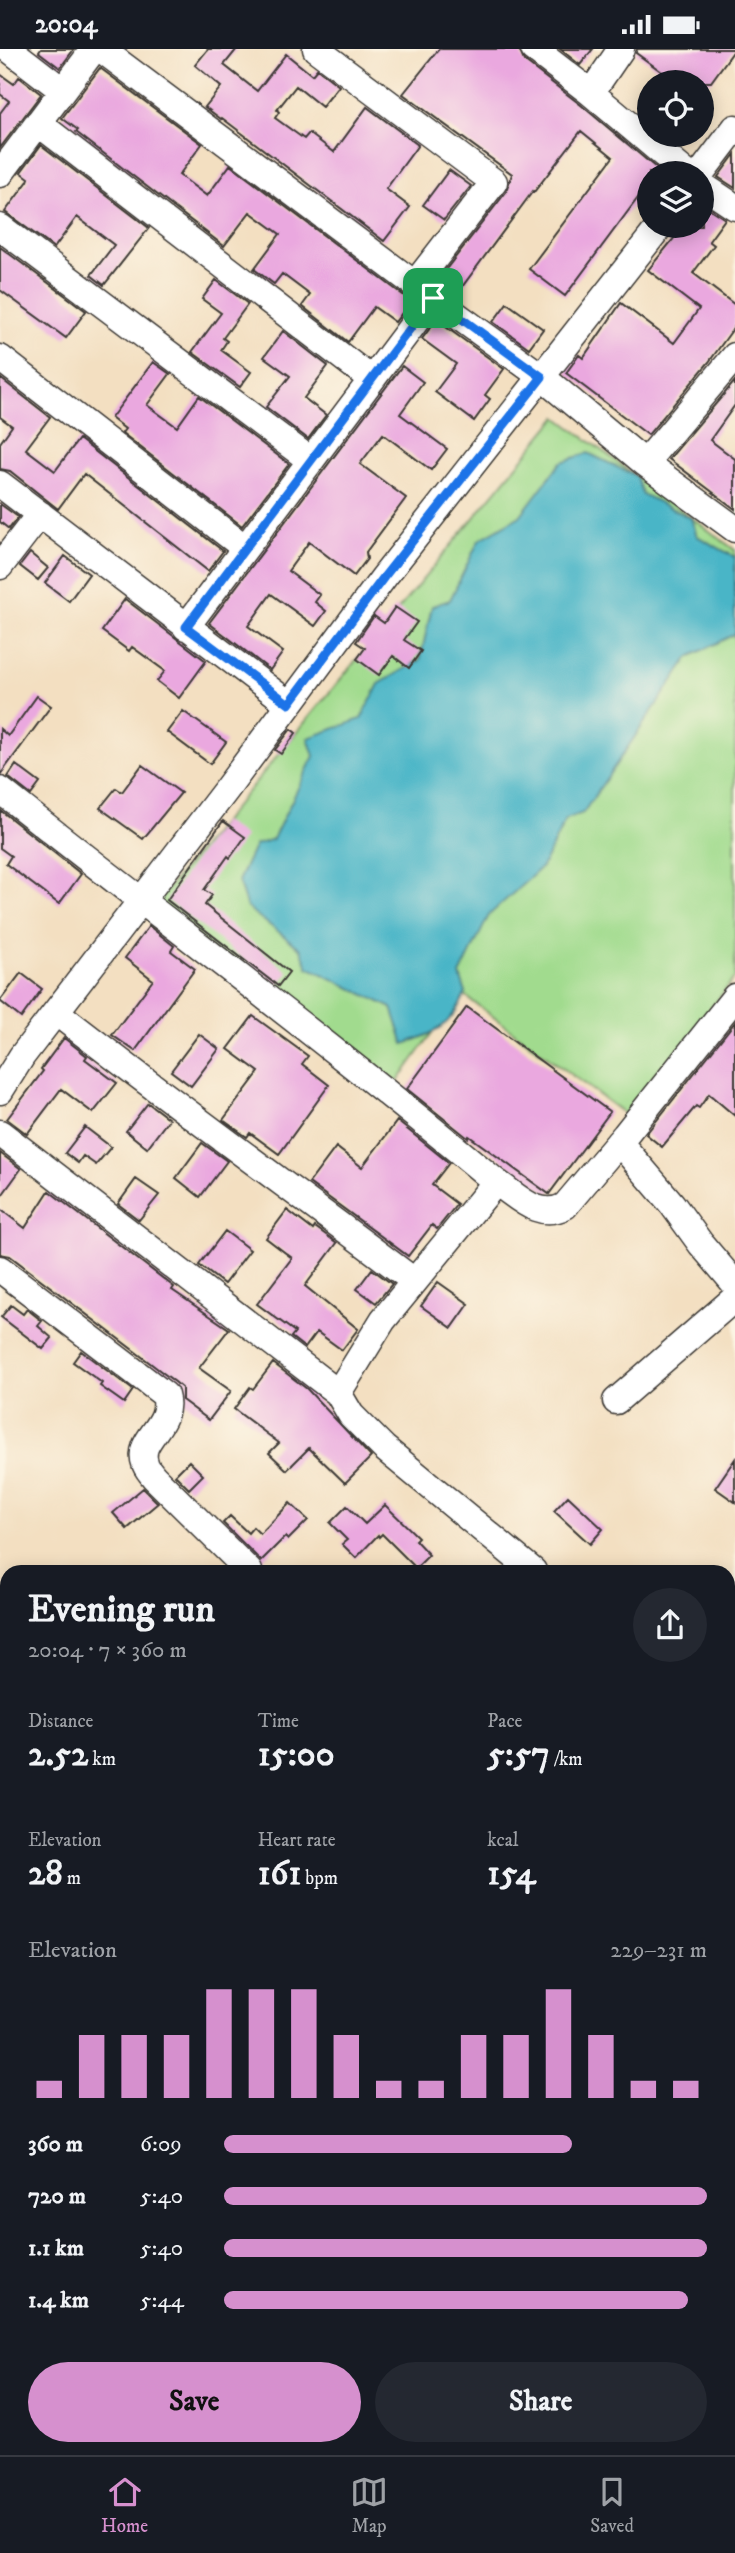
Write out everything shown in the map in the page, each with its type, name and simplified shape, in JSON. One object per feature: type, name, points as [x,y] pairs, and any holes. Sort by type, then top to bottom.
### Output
[{"type":"street","points":[[9,49],[62,90]]},
{"type":"street","points":[[0,174],[94,49]]},
{"type":"street","points":[[101,49],[542,377],[645,463],[735,529]]},
{"type":"street","points":[[186,627],[370,379],[494,182],[316,49]]},
{"type":"street","points":[[534,49],[672,161]]},
{"type":"street","points":[[591,93],[621,49]]},
{"type":"street","points":[[38,123],[370,379]]},
{"type":"street","points":[[710,161],[735,128]]},
{"type":"street","points":[[714,193],[735,207]]},
{"type":"street","points":[[0,227],[310,460]]},
{"type":"street","points":[[0,1091],[22,1056],[384,577],[651,238]]},
{"type":"street","points":[[0,358],[245,548]]},
{"type":"street","points":[[645,463],[733,363]]},
{"type":"street","points":[[0,484],[289,704]]},
{"type":"street","points":[[1,563],[40,514]]},
{"type":"street","points":[[0,790],[140,902],[293,1017],[496,1182],[540,1211],[553,1212],[565,1206],[733,1003]]},
{"type":"street","points":[[56,1012],[147,1084],[289,1186],[414,1281]]},
{"type":"street","points":[[0,1133],[338,1392],[351,1415],[384,1448],[517,1565]]},
{"type":"street","points":[[619,1142],[735,1284]]},
{"type":"street","points":[[338,1392],[383,1320],[496,1182]]},
{"type":"street","points":[[0,1269],[165,1395],[167,1413],[145,1447],[144,1462],[154,1477],[243,1565]]},
{"type":"street","points":[[616,1401],[735,1298]]},
{"type":"green space","points":[[557,417],[735,550],[735,977],[629,1117],[461,993],[394,1087],[154,905]]},
{"type":"water","points":[[588,453],[636,476],[642,494],[691,518],[697,536],[735,557],[735,634],[689,657],[583,813],[566,819],[542,867],[489,915],[460,975],[466,993],[449,1020],[426,1036],[404,1044],[392,1008],[308,967],[301,949],[247,908],[238,881],[255,845],[273,839],[314,756],[308,738],[361,719],[379,684],[420,660],[432,606],[450,600],[479,540],[520,516],[561,462]]},
{"type":"building","points":[[41,49],[74,49],[60,68],[39,52]]},
{"type":"building","points":[[208,49],[237,49],[224,65],[257,91],[286,54],[312,75],[317,69],[339,86],[322,107],[296,86],[277,110],[279,112],[275,118],[304,139],[309,133],[334,152],[367,107],[418,145],[386,189],[410,207],[384,241],[205,107],[221,87],[195,65]]},
{"type":"building","points":[[439,49],[519,49],[524,61],[648,161],[637,161],[637,199],[565,296],[529,269],[613,157],[581,131],[456,295],[437,281],[506,192],[512,174],[403,94]]},
{"type":"building","points":[[560,49],[593,49],[580,65]]},
{"type":"building","points":[[637,49],[735,49],[714,78],[714,70],[659,70],[636,53]]},
{"type":"building","points":[[100,68],[202,144],[179,175],[207,196],[230,165],[411,301],[395,322],[374,307],[348,342],[302,306],[310,295],[282,274],[274,284],[254,269],[280,234],[250,212],[224,246],[76,132],[78,130],[62,118]]},
{"type":"building","points":[[0,74],[14,84],[19,77],[41,94],[0,148],[0,113],[9,101],[0,94]]},
{"type":"building","points":[[41,145],[149,228],[104,285],[91,275],[114,245],[77,217],[54,248],[5,212],[28,181],[29,178],[21,172]]},
{"type":"building","points":[[735,154],[735,188],[718,177]]},
{"type":"building","points":[[449,170],[471,186],[444,220],[423,205]]},
{"type":"building","points":[[714,212],[725,219],[714,234]]},
{"type":"building","points":[[674,238],[711,238],[709,241],[714,245],[693,273],[735,305],[735,326],[709,362],[648,435],[566,373],[579,355],[583,358],[621,303],[674,343],[699,309],[648,270]]},
{"type":"building","points":[[0,247],[86,311],[66,338],[0,290]]},
{"type":"building","points":[[216,280],[248,304],[223,338],[227,341],[221,350],[251,372],[240,387],[192,352],[221,313],[202,299]]},
{"type":"building","points":[[507,303],[543,329],[529,348],[493,322]]},
{"type":"building","points":[[436,320],[504,369],[485,395],[490,399],[474,421],[435,392],[456,364],[422,339]]},
{"type":"building","points":[[283,331],[328,366],[304,398],[326,415],[308,439],[266,407],[290,376],[264,357]]},
{"type":"building","points":[[153,362],[170,374],[147,405],[177,427],[199,396],[289,464],[242,526],[122,433],[125,429],[111,418]]},
{"type":"building","points":[[402,366],[423,382],[400,414],[447,449],[431,470],[383,434],[360,464],[406,498],[366,552],[367,559],[354,576],[309,542],[288,571],[320,595],[315,602],[326,611],[315,626],[271,594],[248,626],[283,652],[270,670],[209,623]]},
{"type":"building","points":[[0,378],[50,417],[26,449],[55,471],[79,439],[223,551],[208,571],[84,474],[58,509],[10,471],[0,469],[0,443],[12,426],[0,417]]},
{"type":"building","points":[[735,381],[735,405],[710,440],[735,459],[735,509],[669,459]]},
{"type":"building","points":[[0,504],[18,517],[9,529],[0,522]]},
{"type":"building","points":[[30,553],[48,568],[38,580],[20,566]]},
{"type":"building","points":[[65,556],[89,574],[69,601],[45,583]]},
{"type":"building","points":[[125,599],[206,661],[179,698],[157,681],[165,671],[132,647],[129,651],[102,631]]},
{"type":"building","points":[[395,607],[417,622],[404,640],[421,651],[409,668],[393,656],[379,675],[357,659],[365,648],[356,642],[374,616],[384,623]]},
{"type":"building","points":[[37,696],[51,706],[0,775],[0,729],[8,736]]},
{"type":"building","points":[[183,711],[226,742],[210,764],[167,732]]},
{"type":"building","points":[[291,729],[296,733],[281,754],[275,750]]},
{"type":"building","points":[[16,765],[40,783],[31,795],[8,777]]},
{"type":"building","points":[[142,765],[181,793],[143,839],[100,808],[116,788],[122,792]]},
{"type":"building","points":[[0,810],[81,874],[59,904],[6,864],[11,856],[0,848]]},
{"type":"building","points":[[223,821],[245,837],[204,890],[212,895],[205,905],[289,972],[278,986],[167,900]]},
{"type":"building","points":[[149,926],[174,946],[171,951],[195,969],[135,1051],[112,1035],[153,980],[125,958]]},
{"type":"building","points":[[21,973],[42,989],[21,1018],[0,1001]]},
{"type":"building","points":[[467,1007],[610,1112],[549,1194],[469,1136],[468,1138],[407,1089]]},
{"type":"building","points":[[253,1016],[308,1056],[302,1064],[329,1085],[279,1154],[250,1133],[247,1137],[223,1120],[259,1072],[228,1049]]},
{"type":"building","points":[[735,1022],[735,1116],[709,1094],[662,1147],[646,1134]]},
{"type":"building","points":[[199,1034],[219,1049],[191,1086],[171,1071]]},
{"type":"building","points":[[64,1038],[87,1056],[85,1059],[117,1083],[93,1113],[61,1089],[27,1134],[7,1119]]},
{"type":"building","points":[[148,1103],[169,1119],[147,1148],[126,1131]]},
{"type":"building","points":[[397,1121],[449,1163],[432,1185],[457,1204],[437,1229],[432,1225],[408,1256],[309,1183],[336,1147],[362,1167]]},
{"type":"building","points":[[85,1127],[111,1147],[96,1165],[83,1156],[78,1163],[65,1153]]},
{"type":"building","points":[[202,1143],[227,1161],[200,1197],[176,1178]]},
{"type":"building","points":[[0,1153],[21,1169],[0,1198]]},
{"type":"building","points":[[136,1179],[159,1195],[139,1220],[118,1204]]},
{"type":"building","points":[[49,1191],[174,1287],[172,1290],[229,1329],[199,1368],[231,1391],[209,1420],[182,1400],[182,1388],[175,1382],[10,1256],[0,1254],[0,1209],[25,1228]]},
{"type":"building","points":[[287,1210],[313,1230],[315,1227],[337,1243],[305,1286],[358,1329],[342,1350],[317,1332],[305,1348],[291,1337],[295,1332],[257,1304],[292,1258],[266,1238]]},
{"type":"building","points":[[225,1231],[250,1250],[224,1284],[199,1265]]},
{"type":"building","points":[[372,1269],[392,1284],[376,1303],[357,1289]]},
{"type":"building","points":[[438,1282],[469,1304],[452,1328],[421,1306]]},
{"type":"building","points":[[11,1305],[23,1314],[27,1309],[42,1321],[38,1326],[52,1338],[43,1349],[1,1317]]},
{"type":"building","points":[[81,1351],[133,1390],[124,1403],[73,1362]]},
{"type":"building","points":[[273,1363],[307,1389],[371,1457],[345,1483],[309,1448],[287,1470],[269,1453],[279,1443],[234,1409]]},
{"type":"building","points":[[735,1459],[735,1502],[715,1488]]},
{"type":"building","points":[[189,1461],[203,1475],[189,1489],[175,1475]]},
{"type":"building","points":[[143,1488],[158,1503],[127,1529],[113,1513]]},
{"type":"building","points":[[568,1496],[603,1529],[590,1544],[554,1511]]},
{"type":"building","points":[[290,1503],[308,1520],[288,1540],[285,1537],[261,1561],[223,1523],[230,1516],[248,1533],[253,1527],[260,1534]]},
{"type":"building","points":[[385,1505],[418,1537],[415,1540],[429,1555],[419,1565],[413,1565],[382,1534],[356,1558],[342,1544],[347,1540],[330,1523],[347,1506],[365,1524]]},
{"type":"route","points":[[433,298],[542,377],[384,577],[289,704],[186,627],[433,298]]}]
